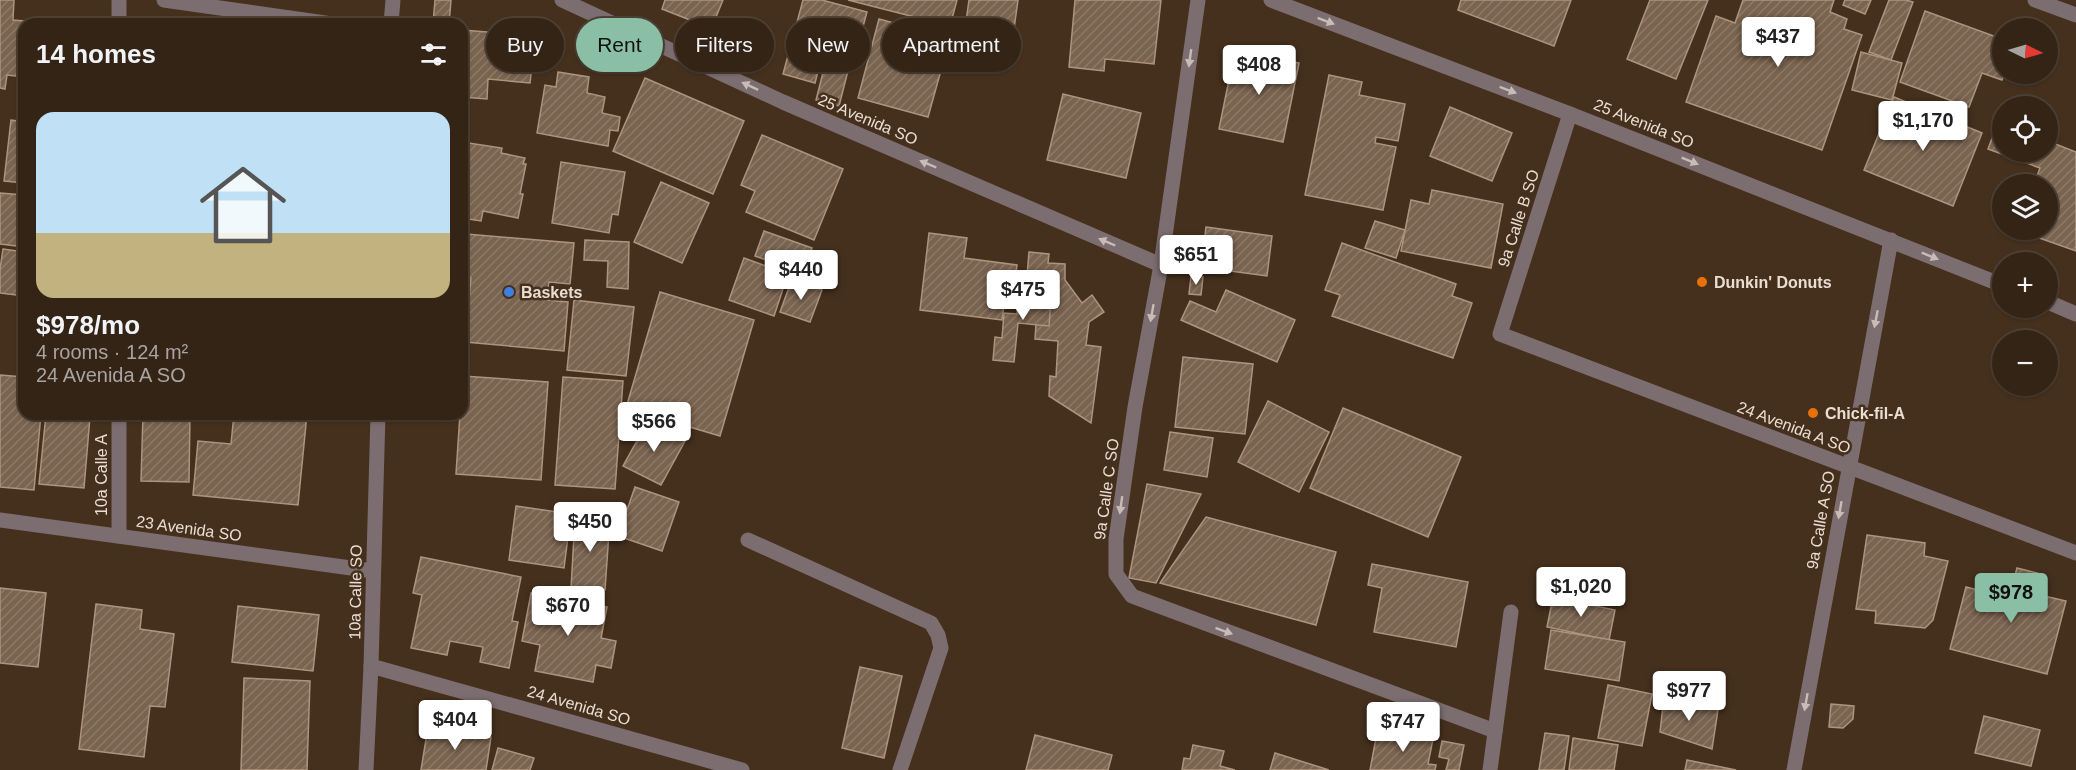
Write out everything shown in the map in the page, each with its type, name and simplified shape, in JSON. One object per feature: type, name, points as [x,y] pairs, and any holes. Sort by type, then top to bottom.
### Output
[{"type":"street","points":[[119,0],[119,18]]},
{"type":"street","points":[[164,0],[290,18]]},
{"type":"street","points":[[392,18],[393,0]]},
{"type":"street","name":"25 Avenida SO","points":[[562,0],[783,102],[1161,265]]},
{"type":"street","name":"9a Calle C SO","points":[[1198,0],[1161,265],[1135,407],[1116,539],[1116,574],[1132,596],[1495,732]]},
{"type":"street","name":"25 Avenida SO","points":[[1271,0],[1570,114],[1992,281]]},
{"type":"street","points":[[2035,0],[2076,15]]},
{"type":"street","name":"9a Calle B SO","points":[[1500,334],[1570,114]]},
{"type":"street","name":"9a Calle A SO","points":[[1794,770],[1891,240]]},
{"type":"street","points":[[2058,307],[2076,314]]},
{"type":"street","name":"24 Avenida A SO","points":[[1500,334],[2076,553]]},
{"type":"street","name":"10a Calle A","points":[[119,420],[119,536]]},
{"type":"street","name":"10a Calle SO","points":[[366,770],[378,420]]},
{"type":"street","name":"23 Avenida SO","points":[[0,520],[374,571]]},
{"type":"street","points":[[748,540],[932,623],[938,635],[940,648],[900,770]]},
{"type":"street","points":[[1490,770],[1511,612]]},
{"type":"street","name":"24 Avenida SO","points":[[371,666],[742,770]]},
{"type":"building","points":[[0,0],[14,0],[13,20],[18,20],[18,76],[7,75],[5,89],[0,88]]},
{"type":"building","points":[[435,0],[451,0],[450,18],[434,18]]},
{"type":"building","points":[[665,0],[723,0],[716,17],[718,18],[685,18],[662,9]]},
{"type":"building","points":[[803,0],[822,0],[867,12],[865,18],[798,18]]},
{"type":"building","points":[[848,0],[957,0],[952,18],[919,18]]},
{"type":"building","points":[[969,0],[1018,0],[1015,18],[966,18]]},
{"type":"building","points":[[1075,0],[1161,0],[1154,64],[1105,59],[1104,71],[1069,67]]},
{"type":"building","points":[[1461,0],[1571,0],[1554,46],[1458,10]]},
{"type":"building","points":[[1650,0],[1708,0],[1676,79],[1627,59]]},
{"type":"building","points":[[1743,0],[1834,0],[1830,12],[1847,19],[1844,29],[1862,35],[1822,150],[1686,102],[1716,16],[1735,23]]},
{"type":"building","points":[[1845,0],[1871,0],[1865,14],[1843,5]]},
{"type":"building","points":[[1889,0],[1913,2],[1891,60],[1869,52]]},
{"type":"building","points":[[1925,11],[1992,35],[1992,76],[1982,73],[1969,107],[1900,82]]},
{"type":"building","points":[[879,19],[882,20],[882,72],[941,72],[928,117],[858,98],[865,72],[870,72],[870,53]]},
{"type":"building","points":[[468,30],[486,32],[486,72],[531,72],[530,83],[488,79],[487,99],[468,97]]},
{"type":"building","points":[[1235,50],[1299,63],[1283,142],[1219,129]]},
{"type":"building","points":[[1861,52],[1902,63],[1892,100],[1852,90]]},
{"type":"building","points":[[786,63],[786,72],[818,72],[815,83],[783,74]]},
{"type":"building","points":[[558,72],[589,77],[587,93],[605,97],[602,113],[620,117],[618,131],[610,130],[608,146],[537,133],[545,85],[556,87]]},
{"type":"building","points":[[823,72],[848,72],[839,106],[816,100]]},
{"type":"building","points":[[1329,75],[1362,82],[1359,95],[1405,104],[1398,141],[1376,137],[1375,143],[1396,147],[1383,210],[1305,195]]},
{"type":"building","points":[[645,78],[744,121],[713,194],[613,151]]},
{"type":"building","points":[[1063,94],[1141,113],[1126,178],[1047,160]]},
{"type":"building","points":[[1894,97],[1982,133],[1953,206],[1864,170]]},
{"type":"building","points":[[1450,107],[1512,133],[1492,181],[1430,156]]},
{"type":"building","points":[[11,120],[18,121],[18,182],[4,181]]},
{"type":"building","points":[[762,135],[843,169],[814,240],[746,212],[755,191],[741,185]]},
{"type":"building","points":[[1992,138],[1992,150],[1988,149]]},
{"type":"building","points":[[468,143],[502,148],[501,153],[525,158],[523,164],[526,164],[518,218],[483,211],[481,221],[468,219]]},
{"type":"building","points":[[2058,145],[2076,152],[2076,251],[2045,240],[2058,240],[2058,174],[2038,174],[2040,168],[2024,162],[2058,162]]},
{"type":"building","points":[[561,162],[625,172],[618,215],[612,214],[609,233],[552,223]]},
{"type":"building","points":[[661,182],[709,203],[682,263],[634,242]]},
{"type":"building","points":[[1432,190],[1503,204],[1491,268],[1401,251],[1411,200],[1429,204]]},
{"type":"building","points":[[0,193],[18,194],[18,246],[0,244]]},
{"type":"building","points":[[1375,221],[1405,230],[1396,258],[1365,248]]},
{"type":"building","points":[[1206,227],[1272,236],[1267,276],[1201,267]]},
{"type":"building","points":[[764,231],[812,248],[803,273],[755,256]]},
{"type":"building","points":[[929,233],[967,238],[964,258],[1017,265],[1013,298],[1005,297],[1002,320],[920,310]]},
{"type":"building","name":"Baskets","points":[[468,234],[574,243],[570,284],[549,282],[547,300],[568,302],[564,351],[468,342],[471,278],[468,278]]},
{"type":"building","points":[[585,240],[629,242],[628,289],[607,287],[608,261],[584,260]]},
{"type":"building","points":[[1342,243],[1456,284],[1452,296],[1472,303],[1453,358],[1332,316],[1340,295],[1325,290]]},
{"type":"building","points":[[3,249],[18,251],[18,295],[0,293]]},
{"type":"building","points":[[1029,252],[1049,254],[1048,263],[1065,264],[1065,280],[1082,303],[1092,295],[1104,312],[1089,322],[1086,345],[1101,347],[1091,423],[1049,396],[1050,376],[1056,377],[1058,341],[1035,339],[1036,324],[1048,325],[1051,290],[1026,288]]},
{"type":"building","points":[[744,258],[788,274],[774,316],[729,300]]},
{"type":"building","points":[[1191,276],[1203,277],[1201,295],[1189,294]]},
{"type":"building","points":[[792,279],[822,290],[810,322],[780,312]]},
{"type":"building","points":[[1028,286],[1052,288],[1049,326],[1018,323],[1014,362],[993,360],[995,337],[1002,338],[1004,313],[1017,314],[1018,299],[1027,300]]},
{"type":"building","points":[[1226,290],[1295,320],[1277,362],[1181,320],[1190,301],[1216,312]]},
{"type":"building","points":[[660,292],[754,320],[720,436],[626,408]]},
{"type":"building","points":[[574,300],[634,307],[626,376],[567,370]]},
{"type":"building","points":[[1183,357],[1253,364],[1245,434],[1175,427]]},
{"type":"building","points":[[0,375],[18,376],[18,420],[40,420],[34,490],[0,487]]},
{"type":"building","points":[[468,376],[548,382],[541,480],[456,474],[460,420],[468,420]]},
{"type":"building","points":[[563,377],[623,381],[615,489],[555,485]]},
{"type":"building","points":[[1268,401],[1329,432],[1299,492],[1238,462]]},
{"type":"building","points":[[1343,408],[1461,457],[1428,537],[1310,488]]},
{"type":"building","points":[[45,420],[90,420],[84,488],[39,484]]},
{"type":"building","points":[[143,420],[190,420],[189,482],[141,481]]},
{"type":"building","points":[[233,420],[306,420],[298,505],[193,495],[198,441],[231,444]]},
{"type":"building","points":[[648,421],[685,441],[661,485],[623,466]]},
{"type":"building","points":[[1170,432],[1213,438],[1207,477],[1164,470]]},
{"type":"building","points":[[1147,484],[1201,494],[1156,583],[1129,578]]},
{"type":"building","points":[[635,487],[679,502],[662,551],[618,536]]},
{"type":"building","points":[[516,506],[571,514],[564,568],[509,560]]},
{"type":"building","points":[[575,516],[610,518],[605,590],[571,589]]},
{"type":"building","points":[[1206,517],[1336,552],[1316,625],[1160,583]]},
{"type":"building","points":[[1867,535],[1925,543],[1924,556],[1948,561],[1933,620],[1925,628],[1875,623],[1876,611],[1856,609]]},
{"type":"building","points":[[421,557],[521,577],[512,621],[518,622],[509,668],[480,662],[483,647],[450,641],[447,655],[411,648],[422,595],[413,593]]},
{"type":"building","points":[[1372,564],[1468,582],[1456,647],[1374,632],[1382,588],[1368,585]]},
{"type":"building","points":[[2017,568],[2045,575],[2040,595],[2066,601],[2047,674],[1950,649],[1966,587],[2009,598]]},
{"type":"building","points":[[0,588],[46,593],[38,667],[0,663]]},
{"type":"building","points":[[531,593],[607,607],[601,638],[616,641],[611,668],[596,665],[593,682],[535,671],[540,645],[522,641]]},
{"type":"building","points":[[1553,597],[1615,610],[1609,640],[1547,627]]},
{"type":"building","points":[[96,604],[142,610],[140,629],[174,634],[165,707],[150,706],[144,757],[79,749]]},
{"type":"building","points":[[238,606],[319,615],[313,671],[232,662]]},
{"type":"building","points":[[1551,630],[1625,642],[1619,681],[1545,669]]},
{"type":"building","points":[[860,667],[902,676],[884,758],[842,748]]},
{"type":"building","points":[[244,678],[310,681],[307,770],[241,770]]},
{"type":"building","points":[[1608,685],[1652,694],[1642,746],[1598,738]]},
{"type":"building","points":[[1664,697],[1718,710],[1712,749],[1660,732]]},
{"type":"building","points":[[1831,704],[1854,706],[1853,719],[1843,728],[1829,727]]},
{"type":"building","points":[[1984,716],[2040,730],[2031,766],[1975,753]]},
{"type":"building","points":[[428,727],[491,737],[486,770],[421,770]]},
{"type":"building","points":[[1394,731],[1433,739],[1428,764],[1436,765],[1435,770],[1370,770],[1376,738],[1392,741]]},
{"type":"building","points":[[1545,733],[1569,736],[1564,770],[1539,770]]},
{"type":"building","points":[[1035,735],[1112,755],[1108,770],[1026,770]]},
{"type":"building","points":[[1573,738],[1618,745],[1614,770],[1569,770]]},
{"type":"building","points":[[1442,741],[1464,745],[1459,770],[1446,770],[1449,759],[1439,757]]},
{"type":"building","points":[[1193,745],[1224,751],[1220,766],[1235,770],[1182,770],[1184,758],[1190,759]]},
{"type":"building","points":[[498,748],[534,758],[530,770],[492,770]]},
{"type":"building","points":[[1275,753],[1329,770],[1270,770]]},
{"type":"building","points":[[1687,760],[1736,770],[1685,770]]},
{"type":"place","name":"Dunkin' Donuts","points":[[1702,282]]},
{"type":"place","name":"Baskets","points":[[509,292]]},
{"type":"place","name":"Chick-fil-A","points":[[1813,413]]}]
